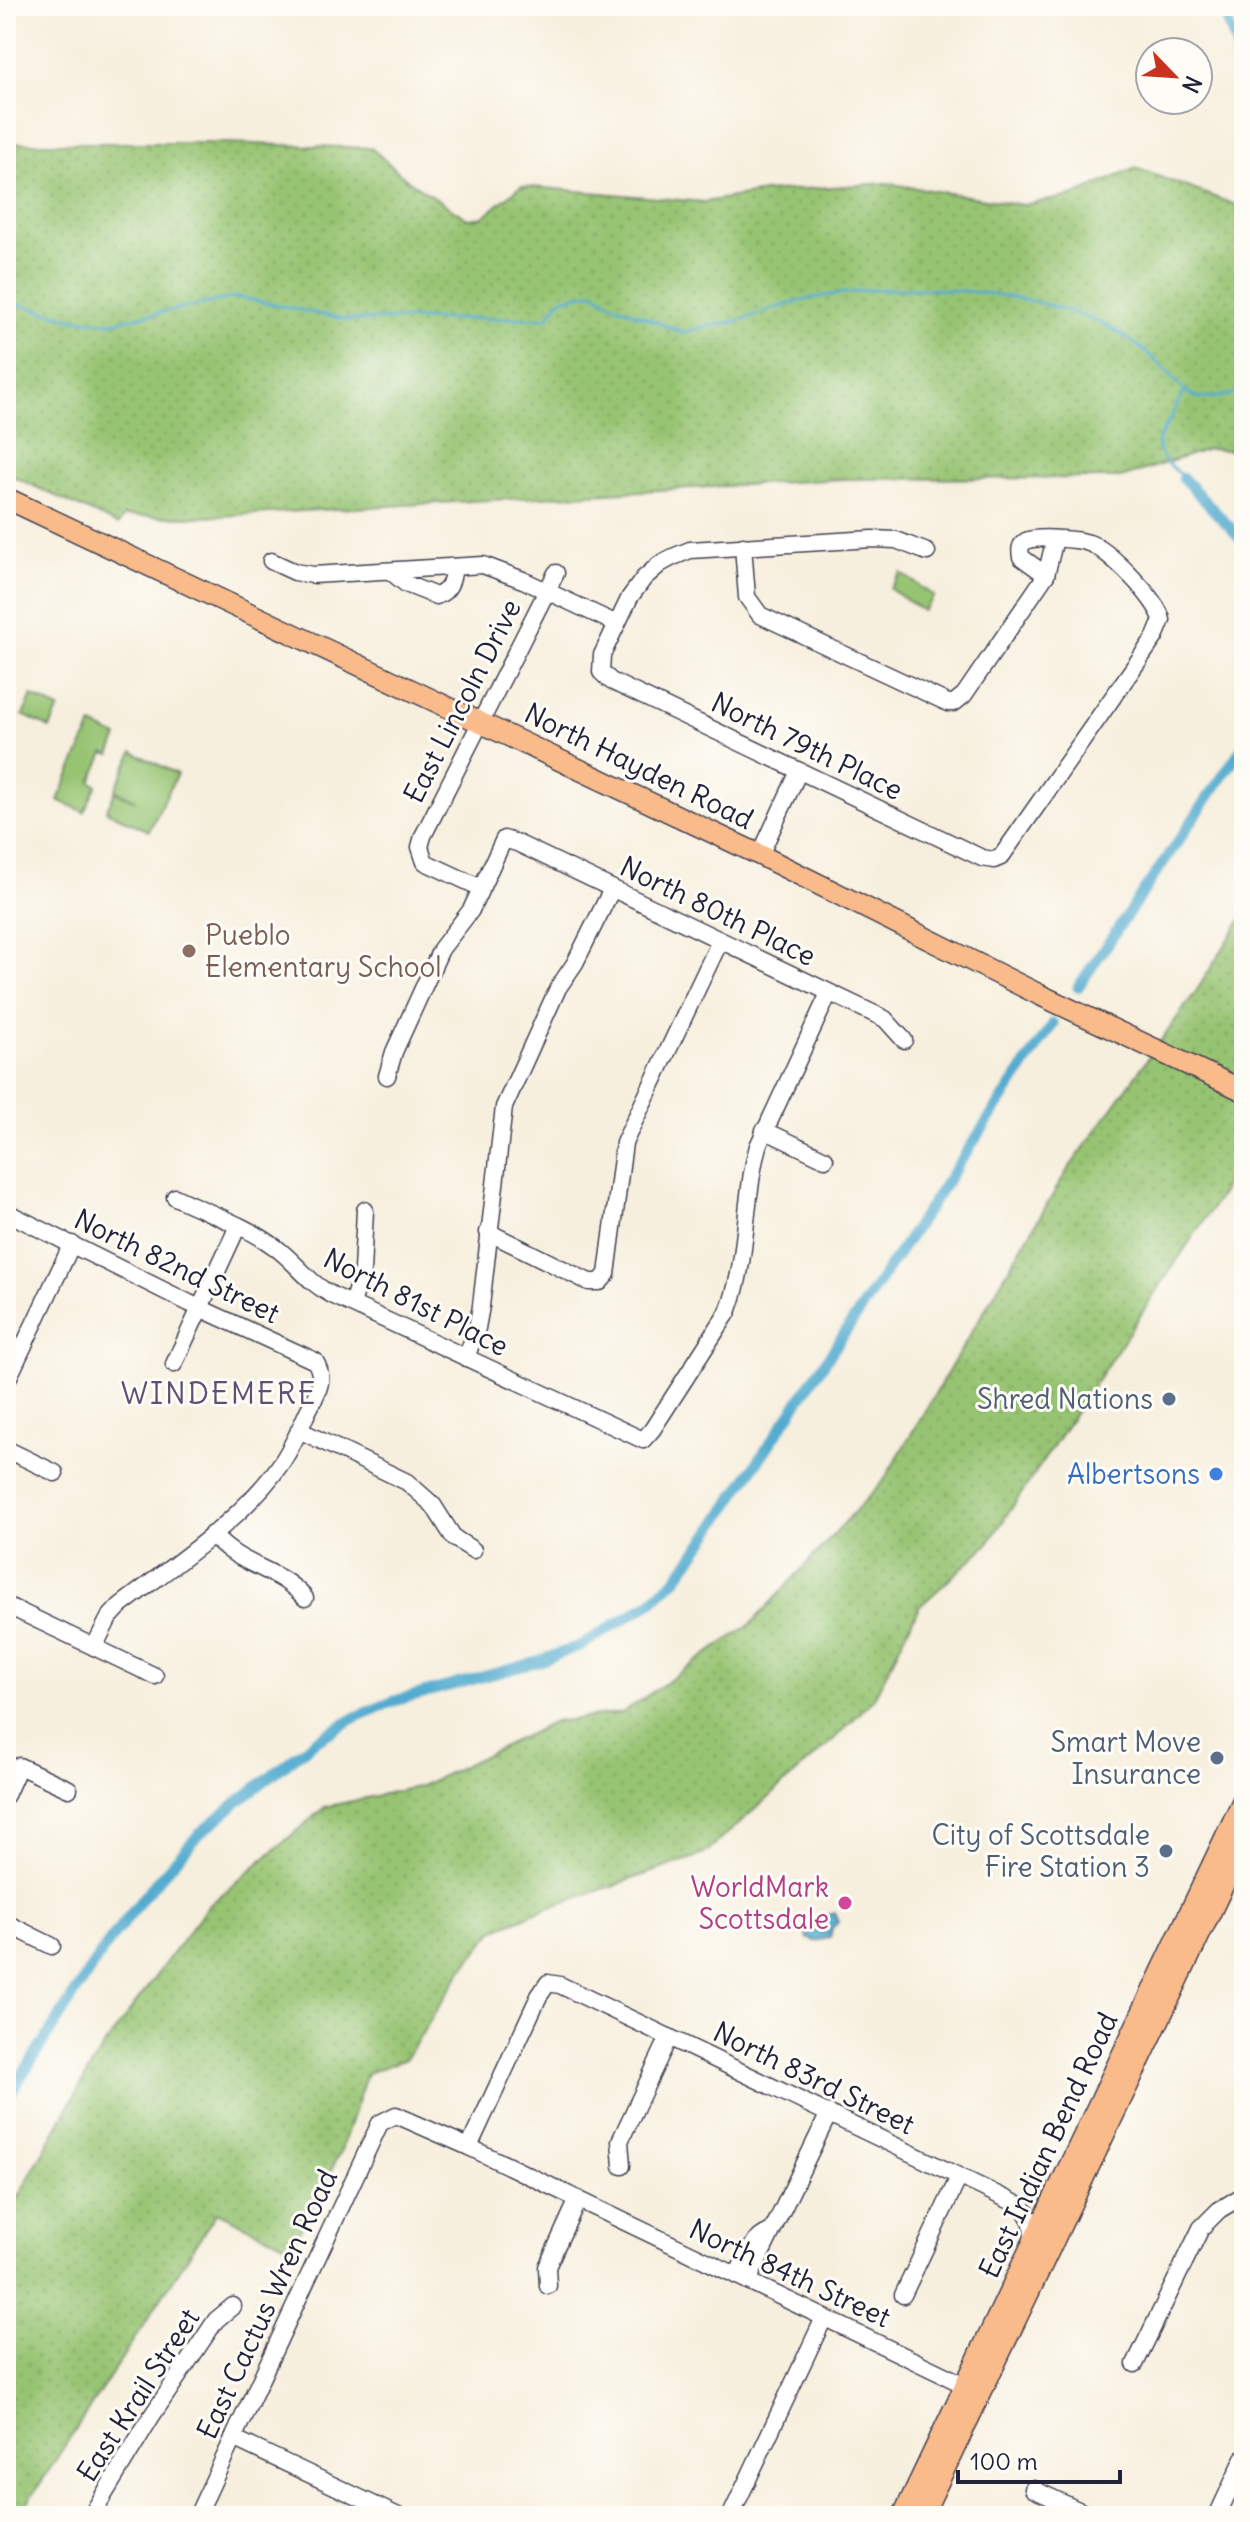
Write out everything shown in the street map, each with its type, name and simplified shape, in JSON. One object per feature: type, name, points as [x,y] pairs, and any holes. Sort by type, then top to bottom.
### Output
[{"type":"main road","name":"North Hayden Road","points":[[6,498],[760,855],[1040,995],[1244,1091]]},
{"type":"main road","name":"East Indian Bend Road","points":[[922,2516],[1033,2241],[1244,1798]]},
{"type":"main road","name":"East Indian Bend Road","points":[[903,2516],[973,2388],[1244,1842]]},
{"type":"street","points":[[271,561],[304,575],[471,565],[495,568],[617,624],[630,597],[644,578],[660,564],[690,550],[872,539],[896,540],[927,552]]},
{"type":"street","points":[[743,546],[747,597],[760,615],[940,702],[954,703],[964,695],[1046,575],[1055,539],[1028,540],[1020,548],[1021,557],[1046,575]]},
{"type":"street","name":"North 79th Place","points":[[617,624],[602,655],[601,672],[611,681],[982,858],[994,860],[1001,857],[1155,637],[1162,620],[1156,606],[1102,551],[1091,543],[1055,539]]},
{"type":"street","points":[[390,571],[406,584],[436,596],[445,593],[452,581],[454,567]]},
{"type":"street","name":"East Lincoln Drive","points":[[481,888],[425,862],[420,847],[556,573]]},
{"type":"street","points":[[760,855],[799,771]]},
{"type":"street","name":"North 80th Place","points":[[481,888],[504,839],[517,843],[885,1019],[904,1040]]},
{"type":"street","points":[[387,1076],[394,1052],[441,949],[471,910],[481,888]]},
{"type":"street","points":[[466,1358],[481,1306],[504,1107],[558,988],[575,963],[612,889]]},
{"type":"street","points":[[488,1232],[589,1282],[600,1282],[607,1274],[624,1143],[720,941]]},
{"type":"street","points":[[825,1159],[764,1130],[829,993]]},
{"type":"street","name":"North 81st Place","points":[[175,1197],[279,1249],[313,1285],[643,1440],[717,1333],[736,1292],[752,1165],[764,1130]]},
{"type":"street","points":[[352,1304],[362,1271],[365,1210]]},
{"type":"street","name":"North 82nd Street","points":[[6,1212],[315,1361],[322,1371],[320,1384],[299,1430]]},
{"type":"street","points":[[174,1364],[238,1226]]},
{"type":"street","points":[[6,1383],[72,1244]]},
{"type":"street","points":[[94,1647],[109,1618],[120,1606],[212,1534],[261,1489],[283,1461],[299,1430],[407,1482],[433,1505],[454,1538],[473,1550]]},
{"type":"street","points":[[6,1449],[55,1473]]},
{"type":"street","points":[[212,1534],[231,1554],[285,1579],[305,1598]]},
{"type":"street","points":[[6,1605],[155,1676]]},
{"type":"street","points":[[6,1795],[19,1766],[69,1789]]},
{"type":"street","points":[[6,1923],[52,1946]]},
{"type":"street","name":"North 83rd Street","points":[[469,2147],[539,1996],[548,1983],[560,1985],[1023,2207],[1032,2222],[1033,2241]]},
{"type":"street","points":[[622,2166],[620,2141],[669,2037]]},
{"type":"street","points":[[742,2278],[772,2231],[829,2113]]},
{"type":"street","name":"North 84th Street","points":[[388,2117],[396,2115],[469,2147],[973,2388]]},
{"type":"street","name":"East Cactus Wren Road","points":[[197,2516],[380,2123],[388,2117]]},
{"type":"street","points":[[903,2295],[959,2177]]},
{"type":"street","points":[[1135,2364],[1201,2228],[1219,2210],[1244,2195]]},
{"type":"street","points":[[548,2286],[547,2267],[578,2199]]},
{"type":"street","name":"East Krail Street","points":[[91,2516],[151,2417],[216,2320],[233,2306]]},
{"type":"street","points":[[732,2513],[824,2318]]},
{"type":"street","points":[[233,2438],[398,2516]]},
{"type":"street","points":[[1217,2516],[1244,2458]]},
{"type":"street","points":[[1033,2489],[1091,2516]]},
{"type":"green space","points":[[6,143],[224,143],[371,148],[409,181],[468,219],[483,217],[521,186],[704,202],[764,192],[886,183],[1023,205],[1073,196],[1136,168],[1236,205],[1244,204],[1244,451],[1208,449],[1121,478],[843,479],[201,517],[124,516],[118,525],[6,473]]},
{"type":"green space","points":[[901,573],[934,596],[923,611],[890,589]]},
{"type":"green space","points":[[32,696],[59,709],[50,728],[23,715]]},
{"type":"green space","points":[[92,725],[118,737],[110,755],[104,753],[91,782],[97,785],[84,812],[58,800]]},
{"type":"green space","points":[[133,752],[177,774],[149,831],[106,811],[115,792],[136,801],[115,790]]},
{"type":"green space","points":[[1244,915],[1244,1155],[1218,1199],[987,1545],[919,1607],[873,1700],[830,1743],[704,1854],[536,1912],[494,1930],[460,1973],[406,2059],[367,2073],[340,2153],[291,2247],[217,2212],[19,2516],[6,2516],[6,2218],[99,2053],[206,1908],[325,1807],[421,1786],[554,1722],[622,1713],[752,1623],[884,1480],[1067,1171],[1197,990]]},
{"type":"water","points":[[834,1913],[838,1922],[832,1928],[830,1938],[814,1941],[807,1938],[805,1931]]},
{"type":"waterway","points":[[1222,6],[1236,45],[1244,97]]},
{"type":"waterway","points":[[6,301],[74,319],[112,322],[237,297],[348,320],[547,318],[561,299],[593,292],[617,306],[684,333],[737,321],[788,304],[852,292],[887,289],[962,291],[1035,302],[1100,323],[1139,347],[1196,397],[1214,398],[1244,391]]},
{"type":"waterway","points":[[1183,478],[1162,457],[1157,442],[1185,391]]},
{"type":"waterway","points":[[1183,478],[1244,542]]},
{"type":"waterway","points":[[1078,987],[1244,745]]},
{"type":"waterway","points":[[6,2100],[103,1950],[145,1895],[200,1833],[315,1741],[358,1716],[394,1701],[537,1662],[582,1645],[650,1603],[676,1579],[1053,1024]]},
{"type":"place","name":"Pueblo Elementary School","points":[[189,951]]},
{"type":"place","name":"Shred Nations","points":[[1169,1399]]},
{"type":"place","name":"Albertsons","points":[[1216,1474]]},
{"type":"place","name":"Smart Move Insurance","points":[[1217,1758]]},
{"type":"place","name":"City of Scottsdale Fire Station 3","points":[[1166,1851]]},
{"type":"place","name":"WorldMark Scottsdale","points":[[845,1903]]},
{"type":"district","name":"WINDEMERE","points":[[219,1394]]}]
